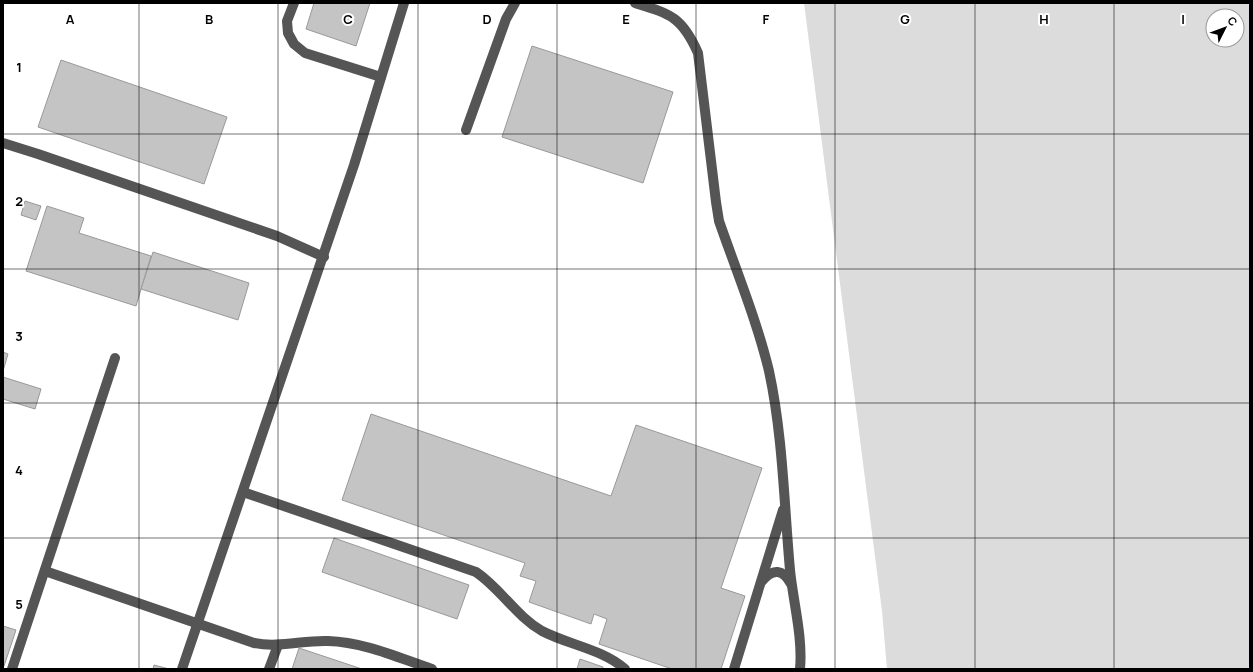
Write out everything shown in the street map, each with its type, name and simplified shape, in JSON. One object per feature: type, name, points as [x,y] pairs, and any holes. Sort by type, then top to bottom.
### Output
[{"type":"lane","points":[[294,3],[287,21],[288,33],[294,44],[305,53],[381,77]]},
{"type":"lane","points":[[182,669],[324,257],[404,3]]},
{"type":"lane","points":[[466,130],[506,19],[515,3]]},
{"type":"lane","points":[[635,3],[672,17],[682,25],[692,39],[698,53],[719,221],[761,342],[769,370],[779,433],[791,584],[799,640],[800,669]]},
{"type":"lane","points":[[3,144],[38,154],[277,236],[324,257]]},
{"type":"lane","points":[[12,669],[114,358]]},
{"type":"lane","points":[[243,492],[476,572],[487,579],[533,625],[543,631],[608,658],[625,669]]},
{"type":"lane","points":[[734,669],[785,505]]},
{"type":"lane","points":[[45,572],[254,643],[266,646],[326,640],[345,642],[364,646],[432,669]]},
{"type":"lane","points":[[761,582],[766,576],[774,572],[784,574],[791,584]]},
{"type":"lane","points":[[269,669],[278,645]]},
{"type":"shaded area","points":[[804,3],[1250,3],[1250,669],[887,669],[882,611]]},
{"type":"building","points":[[314,3],[370,3],[356,46],[306,29]]},
{"type":"building","points":[[532,46],[673,92],[643,183],[502,137]]},
{"type":"building","points":[[61,60],[227,117],[204,184],[38,127]]},
{"type":"building","points":[[25,201],[41,206],[36,220],[21,215]]},
{"type":"building","points":[[47,206],[84,218],[79,233],[151,256],[136,306],[26,271]]},
{"type":"building","points":[[153,252],[249,283],[238,320],[141,289]]},
{"type":"building","points":[[3,352],[8,354],[3,371]]},
{"type":"building","points":[[3,377],[41,389],[35,409],[3,399]]},
{"type":"building","points":[[371,414],[611,496],[636,425],[762,468],[721,588],[745,596],[721,669],[672,669],[599,644],[607,619],[594,614],[591,624],[529,602],[536,581],[520,576],[525,563],[342,500]]},
{"type":"building","points":[[334,538],[469,585],[457,619],[322,572]]},
{"type":"building","points":[[3,626],[16,630],[4,666],[3,665]]},
{"type":"building","points":[[299,648],[362,669],[292,669]]},
{"type":"building","points":[[580,659],[603,667],[603,669],[577,669]]},
{"type":"building","points":[[154,665],[169,669],[153,669]]}]
